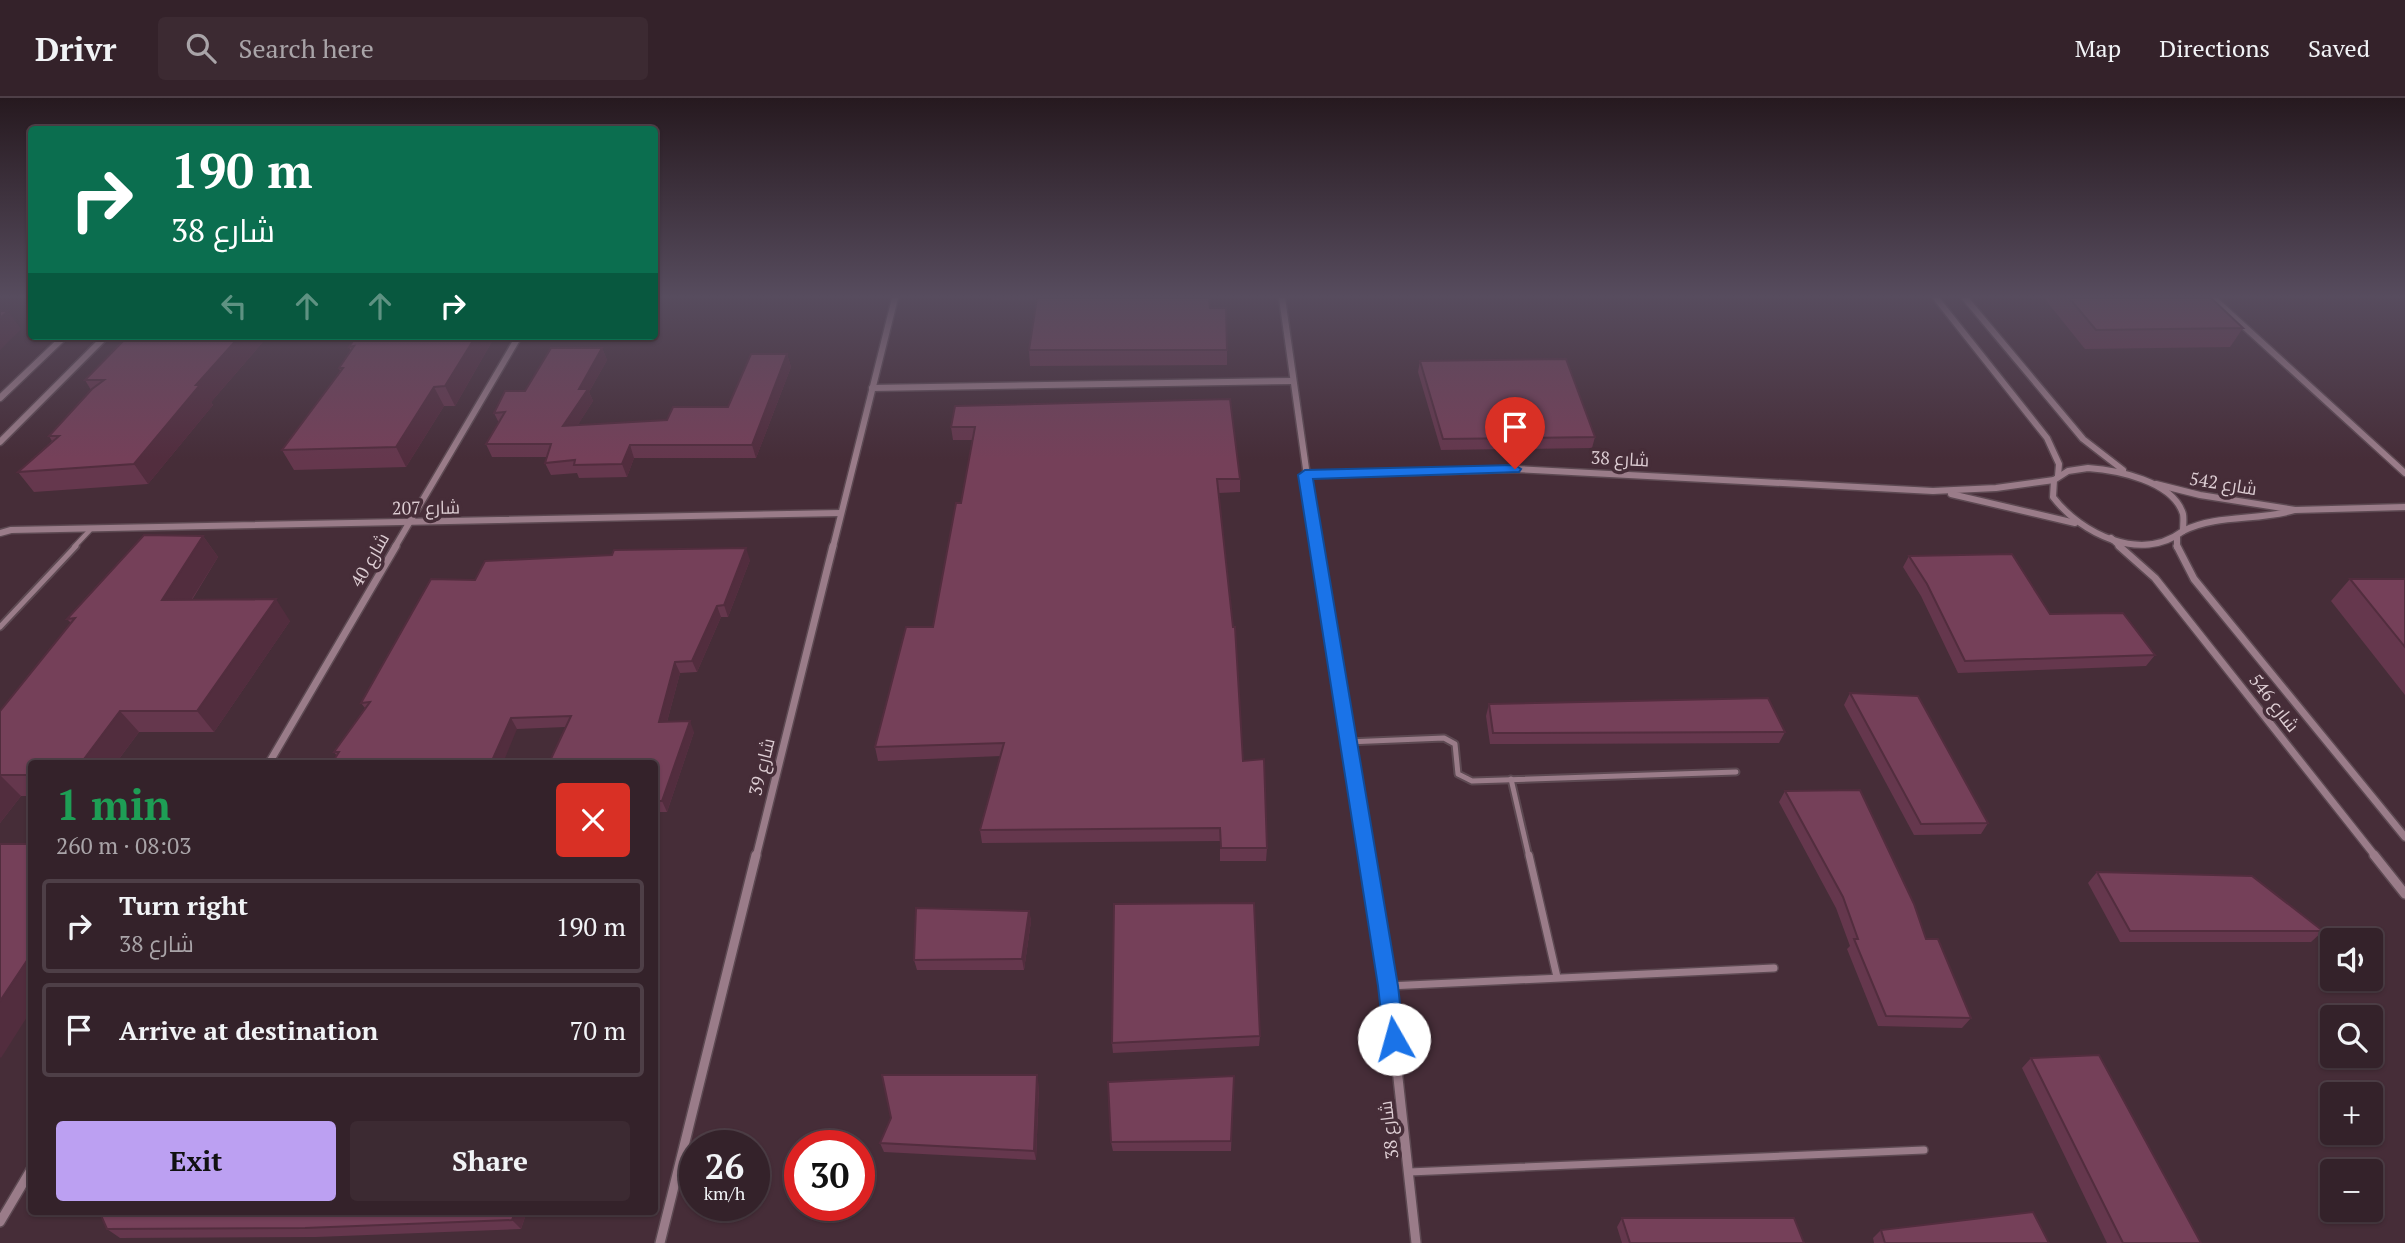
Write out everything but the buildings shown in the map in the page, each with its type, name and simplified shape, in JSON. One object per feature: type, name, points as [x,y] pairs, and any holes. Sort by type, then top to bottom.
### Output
[{"type":"street","points":[[0,398],[49,351]]},
{"type":"street","points":[[0,442],[91,351]]},
{"type":"street","name":"شارع 40","points":[[271,760],[510,351]]},
{"type":"street","name":"شارع 39","points":[[660,1243],[881,351]]},
{"type":"street","name":"شارع 38","points":[[1288,351],[1305,475],[1388,986],[1416,1243]]},
{"type":"street","points":[[1978,351],[2047,438],[2059,464],[2053,497],[2058,506],[2080,524],[2111,538]]},
{"type":"street","points":[[2009,351],[2082,439],[2115,465],[2147,482]]},
{"type":"street","points":[[2272,351],[2405,473]]},
{"type":"street","points":[[872,388],[1292,381]]},
{"type":"street","name":"شارع 38","points":[[1305,475],[1515,469],[1933,491],[1996,488],[2056,478],[2082,467],[2118,471],[2136,477]]},
{"type":"street","name":"شارع 542","points":[[2147,482],[2200,495],[2295,510],[2405,507]]},
{"type":"street","name":"شارع 546","points":[[2147,482],[2171,497],[2184,515],[2177,550],[2194,579],[2405,836]]},
{"type":"street","name":"شارع 38","points":[[1933,491],[2006,505],[2080,524]]},
{"type":"street","name":"شارع 542","points":[[2111,538],[2142,544],[2167,541],[2215,522],[2258,519],[2295,510]]},
{"type":"street","name":"شارع 207","points":[[0,533],[10,530],[841,513]]},
{"type":"street","name":"شارع 207","points":[[0,527],[10,530]]},
{"type":"street","name":"شارع 546","points":[[2111,538],[2155,578],[2405,894]]},
{"type":"street","points":[[0,1222],[28,1175]]},
{"type":"lane","points":[[0,627],[90,530]]},
{"type":"lane","points":[[1347,742],[1444,738],[1455,744],[1458,774],[1472,781],[1736,772]]},
{"type":"lane","points":[[1511,779],[1558,977]]},
{"type":"lane","points":[[1388,986],[1774,968]]},
{"type":"lane","points":[[1409,1172],[1924,1150]]},
{"type":"route","points":[[1394,1039],[1388,986],[1305,475],[1515,469]]}]
